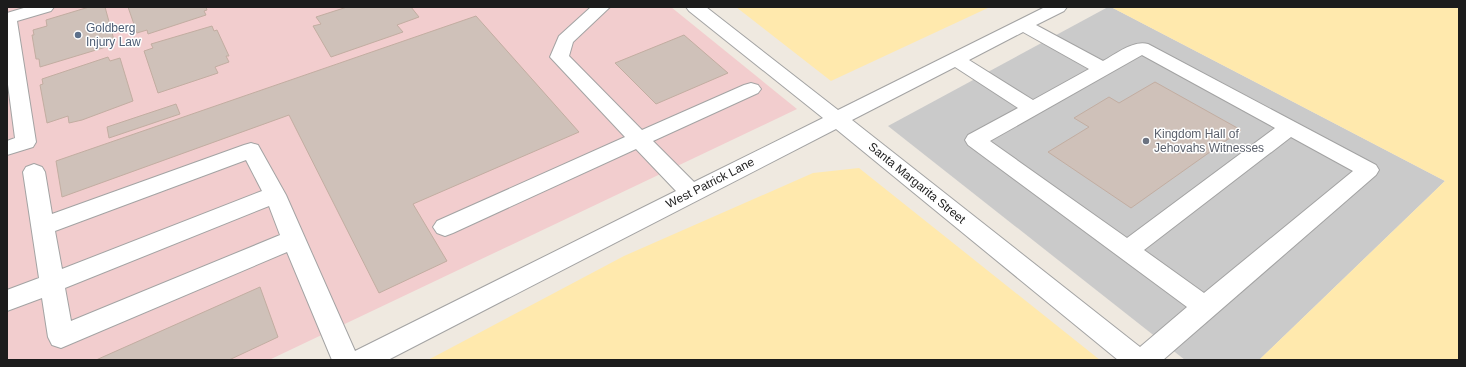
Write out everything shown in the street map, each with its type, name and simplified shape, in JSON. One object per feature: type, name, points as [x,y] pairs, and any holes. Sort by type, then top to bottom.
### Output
[{"type":"street","points":[[7,148],[26,142],[8,18],[45,7]]},
{"type":"street","points":[[601,7],[566,40],[559,57],[691,193]]},
{"type":"street","name":"Santa Margarita Street","points":[[695,7],[1137,360]]},
{"type":"street","name":"West Patrick Lane","points":[[362,360],[1058,7]]},
{"type":"street","points":[[1023,25],[1104,69]]},
{"type":"street","points":[[1144,360],[1368,170],[1142,48],[975,140],[1206,307]]},
{"type":"street","points":[[955,59],[1032,108]]},
{"type":"street","points":[[445,227],[751,89]]},
{"type":"street","points":[[1127,250],[1289,128]]},
{"type":"street","points":[[42,227],[251,150],[275,195],[345,360]]},
{"type":"street","points":[[34,172],[51,284],[61,337],[293,240]]},
{"type":"street","points":[[7,301],[275,195]]},
{"type":"shaded area","points":[[7,7],[671,7],[797,109],[269,360],[7,360]]},
{"type":"shaded area","points":[[1108,7],[1111,7],[1445,181],[1259,360],[1185,360],[888,126]]},
{"type":"sand","points":[[736,7],[990,7],[831,81]]},
{"type":"sand","points":[[1111,7],[1459,7],[1459,360],[1259,360],[1445,181]]},
{"type":"sand","points":[[859,168],[1100,360],[428,360],[624,256],[813,173]]},
{"type":"building","points":[[89,7],[105,7],[114,40],[104,43],[106,47],[40,67],[39,59],[36,59],[32,35],[34,35],[33,30],[47,26],[46,20]]},
{"type":"building","points":[[128,7],[206,7],[207,10],[204,11],[206,15],[148,34],[147,30],[137,33]]},
{"type":"building","points":[[347,7],[411,7],[419,17],[397,25],[403,32],[331,57],[313,26],[321,24],[316,17]]},
{"type":"building","points":[[476,16],[579,132],[413,204],[447,261],[379,293],[289,115],[62,197],[56,161]]},
{"type":"building","points":[[212,26],[214,31],[217,30],[229,56],[226,56],[229,62],[215,67],[218,73],[158,93],[144,51],[153,48],[151,44]]},
{"type":"building","points":[[684,35],[728,73],[656,104],[615,63]]},
{"type":"building","points":[[108,57],[110,61],[120,58],[133,101],[82,120],[69,123],[68,116],[47,123],[40,85],[43,84],[42,79]]},
{"type":"building","name":"Kingdom Hall of Jehovahs Witnesses","points":[[1155,82],[1241,130],[1131,208],[1048,152],[1089,127],[1074,118],[1109,97],[1119,103]]},
{"type":"building","points":[[176,104],[180,114],[109,138],[107,127]]},
{"type":"building","points":[[260,287],[278,337],[229,360],[96,360]]},
{"type":"place","name":"Goldberg Injury Law","points":[[78,35]]},
{"type":"place","name":"Kingdom Hall of Jehovahs Witnesses","points":[[1146,141]]}]
